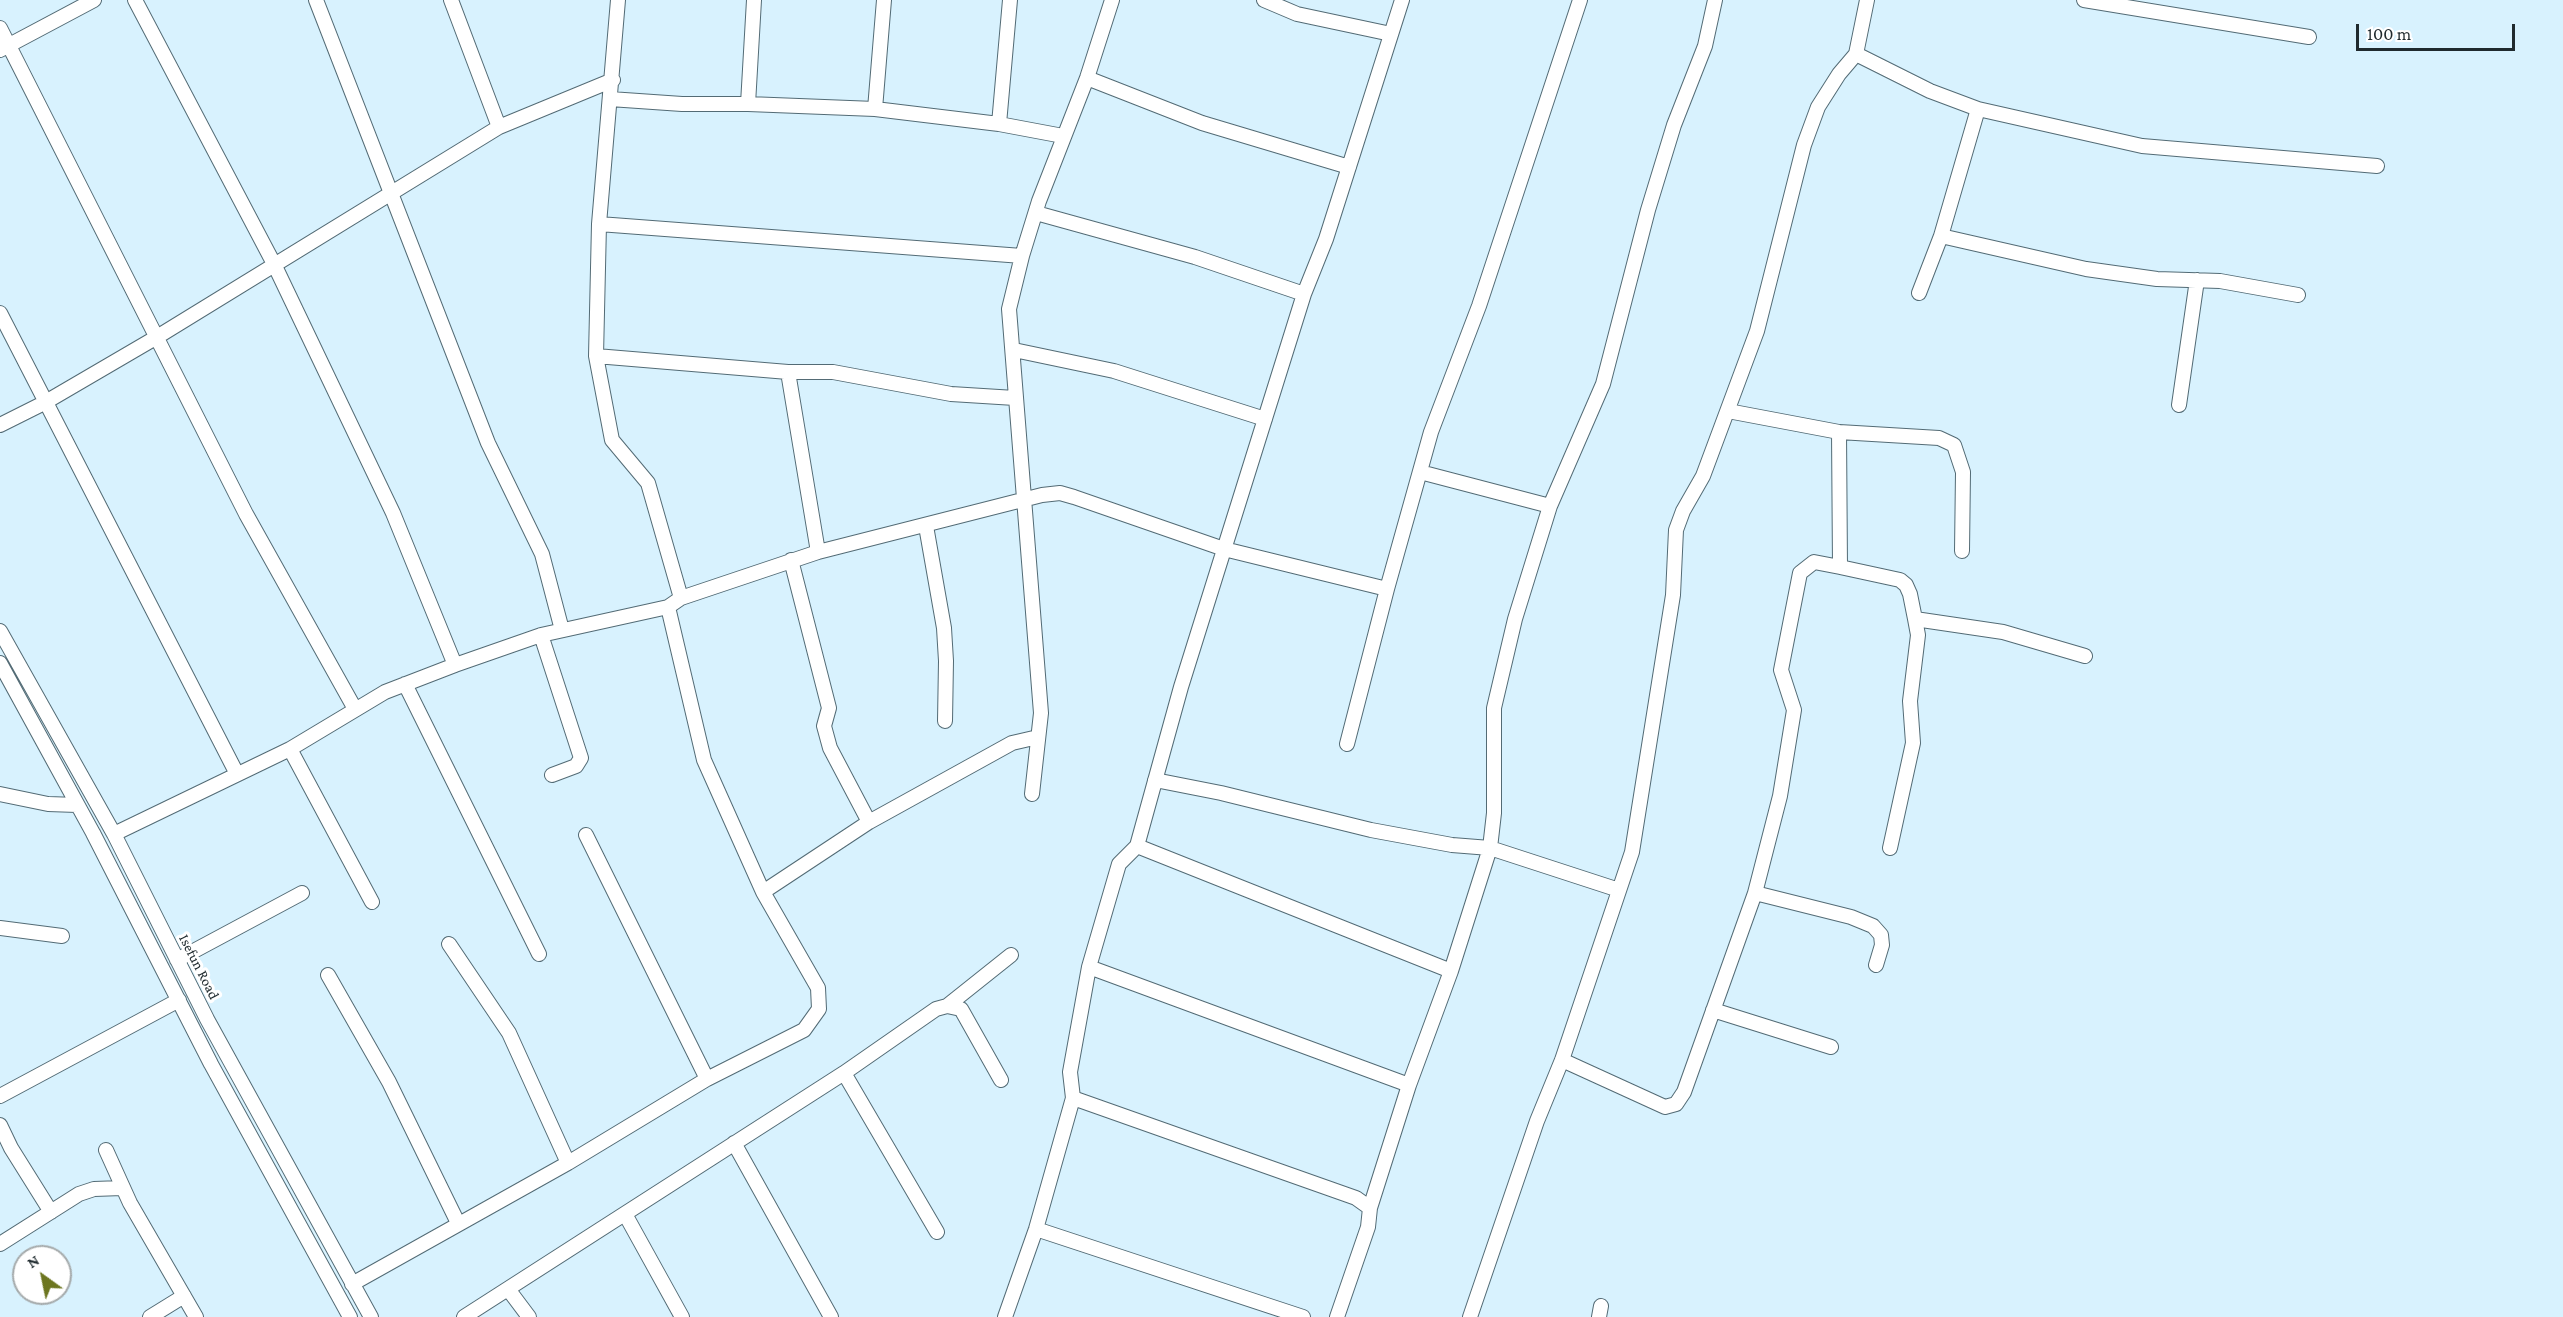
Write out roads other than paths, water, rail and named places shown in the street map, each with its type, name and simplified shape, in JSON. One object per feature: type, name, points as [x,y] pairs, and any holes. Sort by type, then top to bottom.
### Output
[{"type":"street","points":[[4,47],[94,0]]},
{"type":"street","points":[[135,0],[274,264],[393,513],[455,665]]},
{"type":"street","points":[[316,0],[488,443],[542,554],[562,630]]},
{"type":"street","points":[[451,0],[499,127]]},
{"type":"street","points":[[618,0],[599,224],[596,356],[612,440],[648,483],[681,598]]},
{"type":"street","points":[[748,104],[754,0]]},
{"type":"street","points":[[875,109],[884,0]]},
{"type":"street","points":[[999,124],[1010,0]]},
{"type":"street","points":[[1032,794],[1041,713],[1015,398],[1010,309],[1022,256],[1036,213],[1063,136],[1087,78],[1112,0]]},
{"type":"street","points":[[1264,0],[1298,14],[1391,34]]},
{"type":"street","points":[[1005,1317],[1036,1229],[1072,1098],[1070,1072],[1089,967],[1119,864],[1137,846],[1224,549],[1304,294],[1349,167],[1402,0]]},
{"type":"street","points":[[1347,744],[1431,432],[1479,306],[1580,0]]},
{"type":"street","points":[[1337,1317],[1368,1227],[1370,1208],[1408,1085],[1450,970],[1490,848],[1494,813],[1494,708],[1515,619],[1550,506],[1603,384],[1648,210],[1685,92],[1705,46],[1715,0]]},
{"type":"street","points":[[1470,1317],[1537,1120],[1562,1060],[1632,852],[1673,595],[1676,530],[1683,510],[1703,476],[1757,331],[1804,145],[1818,107],[1839,74],[1856,54],[1867,0]]},
{"type":"street","points":[[2084,0],[2139,5],[2309,37]]},
{"type":"street","points":[[0,28],[4,47],[157,337],[246,514],[355,709]]},
{"type":"street","points":[[1856,54],[1930,91],[1978,109],[2142,146],[2377,166]]},
{"type":"street","points":[[1087,78],[1202,123],[1349,167]]},
{"type":"street","points":[[0,425],[44,403],[157,337],[390,191],[499,127],[613,80]]},
{"type":"street","points":[[610,99],[682,104],[875,109],[999,124],[1063,136]]},
{"type":"street","points":[[1919,293],[1941,236],[1978,109]]},
{"type":"street","points":[[1036,213],[1195,257],[1304,294]]},
{"type":"street","points":[[599,224],[1022,256]]},
{"type":"street","points":[[1941,236],[2086,269],[2157,279],[2220,281],[2298,295]]},
{"type":"street","points":[[2179,405],[2198,280]]},
{"type":"street","points":[[0,313],[44,403],[104,511],[237,774]]},
{"type":"street","points":[[1014,350],[1114,371],[1265,419]]},
{"type":"street","points":[[596,356],[788,372],[833,372],[951,394],[1015,398]]},
{"type":"street","points":[[788,372],[818,552]]},
{"type":"street","points":[[1728,411],[1839,432],[1939,438],[1954,445],[1963,472],[1962,551]]},
{"type":"street","points":[[1839,432],[1840,567]]},
{"type":"street","points":[[1420,472],[1550,506]]},
{"type":"street","points":[[114,834],[290,749],[355,709],[405,684],[455,665],[541,635],[668,607],[681,598],[818,552],[1023,500],[1060,493],[1224,549],[1387,589]]},
{"type":"street","points":[[926,526],[944,628],[945,721]]},
{"type":"street","points":[[791,560],[829,708],[824,726],[830,748],[870,822]]},
{"type":"street","points":[[1562,1060],[1665,1107],[1676,1104],[1684,1092],[1755,893],[1780,796],[1794,710],[1781,670],[1800,573],[1814,562],[1900,580],[1906,585],[1910,594],[1918,635],[1910,701],[1913,742],[1890,848]]},
{"type":"street","points":[[352,1284],[568,1163],[707,1079],[804,1030],[819,1009],[818,988],[763,892],[704,760],[668,607]]},
{"type":"street","points":[[1916,619],[2003,632],[2085,656]]},
{"type":"street","name":"Isefun Road","points":[[0,631],[114,834],[177,960],[371,1317]]},
{"type":"street","points":[[541,635],[581,758],[576,766],[552,776]]},
{"type":"street","points":[[0,663],[77,805],[211,1065],[350,1317]]},
{"type":"street","points":[[405,684],[539,954]]},
{"type":"street","points":[[763,892],[870,822],[1012,743],[1038,737]]},
{"type":"street","points":[[290,749],[372,902]]},
{"type":"street","points":[[1155,780],[1221,793],[1371,830],[1452,845],[1490,848],[1619,890]]},
{"type":"street","points":[[0,794],[48,804],[77,805]]},
{"type":"street","points":[[586,834],[707,1079]]},
{"type":"street","points":[[1137,846],[1450,970]]},
{"type":"street","points":[[177,960],[302,893]]},
{"type":"street","points":[[1755,893],[1851,917],[1873,926],[1881,935],[1882,945],[1876,965]]},
{"type":"street","points":[[0,928],[62,936]]},
{"type":"street","points":[[449,944],[510,1034],[568,1163]]},
{"type":"street","points":[[464,1317],[844,1073],[936,1010],[947,1006],[1011,955]]},
{"type":"street","points":[[1089,967],[1408,1085]]},
{"type":"street","points":[[328,975],[389,1082],[458,1223]]},
{"type":"street","points":[[0,1096],[178,1000]]},
{"type":"street","points":[[947,1006],[961,1009],[1001,1080]]},
{"type":"street","points":[[1713,1010],[1831,1047]]},
{"type":"street","points":[[844,1073],[937,1232]]},
{"type":"street","points":[[1072,1098],[1356,1198],[1370,1208]]},
{"type":"street","points":[[0,1125],[11,1148],[51,1212]]},
{"type":"street","points":[[734,1143],[831,1317]]},
{"type":"street","points":[[106,1150],[122,1188],[196,1317]]},
{"type":"street","points":[[0,1244],[79,1194],[94,1189],[122,1188]]},
{"type":"street","points":[[625,1214],[682,1317]]},
{"type":"street","points":[[1036,1229],[1303,1317]]},
{"type":"street","points":[[508,1288],[529,1317]]},
{"type":"street","points":[[150,1317],[184,1296]]}]
